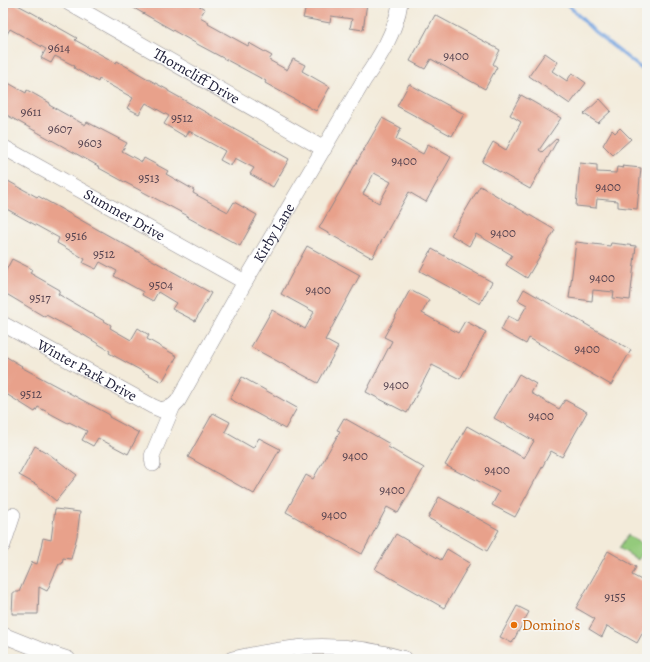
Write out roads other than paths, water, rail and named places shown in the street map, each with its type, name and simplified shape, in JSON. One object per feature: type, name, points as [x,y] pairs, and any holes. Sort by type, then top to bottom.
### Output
[{"type":"street","name":"Thorncliff Drive","points":[[70,3],[324,149]]},
{"type":"street","name":"Kirby Lane","points":[[153,464],[152,456],[173,406],[178,401],[245,282],[364,80],[375,64],[397,18],[400,3]]},
{"type":"street","name":"Summer Drive","points":[[3,147],[245,282]]},
{"type":"street","name":"Winter Park Drive","points":[[3,324],[152,406],[161,410],[173,406]]},
{"type":"street","points":[[3,545],[13,515]]},
{"type":"street","points":[[3,635],[68,659]]},
{"type":"street","points":[[232,659],[304,647],[354,648],[378,652],[404,659]]},
{"type":"waterway","points":[[566,3],[595,32],[647,73]]},
{"type":"place","name":"Domino's","points":[[514,625]]}]
